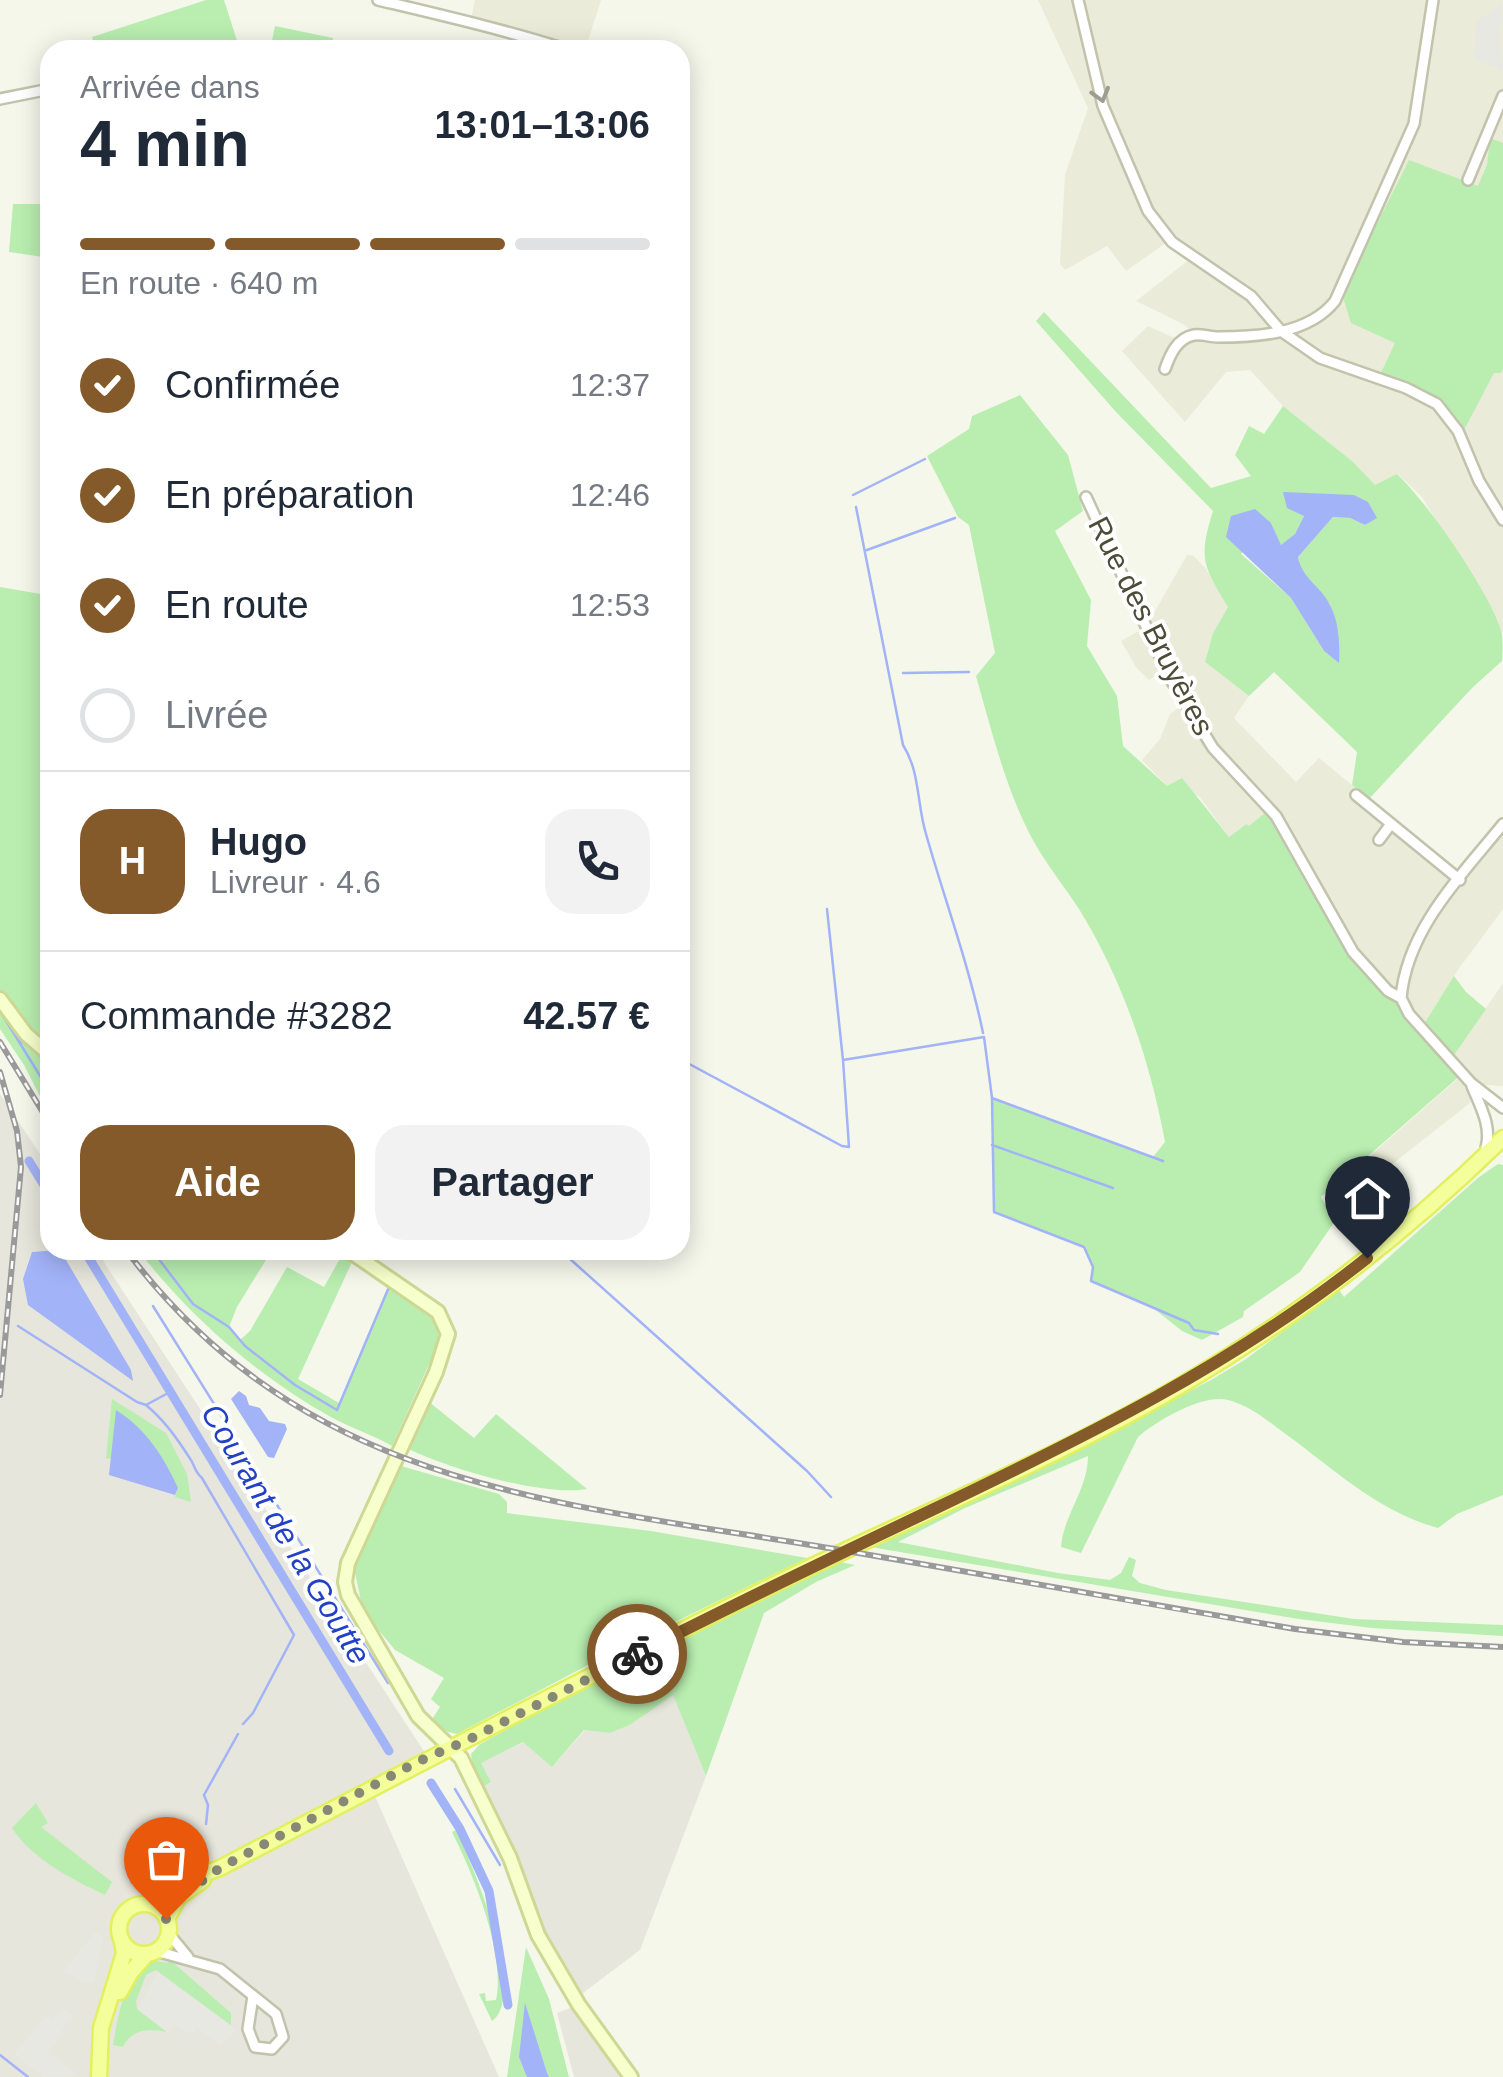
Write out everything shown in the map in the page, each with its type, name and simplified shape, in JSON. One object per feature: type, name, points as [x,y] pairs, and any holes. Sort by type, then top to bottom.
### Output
[{"type":"main road","points":[[1489,1151],[1503,1130]]},
{"type":"main road","points":[[100,2073],[120,1992],[131,1972],[152,1952],[168,1926],[178,1898],[220,1868],[417,1762],[1178,1387],[1264,1334],[1330,1286],[1503,1138]]},
{"type":"main road","points":[[100,2073],[98,2046],[124,1953],[120,1927],[126,1912],[148,1904],[189,1879],[220,1868]]},
{"type":"main road","points":[[148,1904],[158,1909],[168,1926]]},
{"type":"main road","points":[[121,1938],[132,1951],[152,1952]]},
{"type":"street","points":[[378,0],[536,40]]},
{"type":"street","points":[[1078,0],[1103,106],[1148,210],[1172,242],[1252,296],[1281,331],[1336,366],[1406,388],[1437,404],[1458,431],[1479,481],[1503,520]]},
{"type":"street","points":[[1165,369],[1170,353],[1195,335],[1244,336],[1281,331],[1324,314],[1334,301],[1399,162],[1420,100],[1433,0]]},
{"type":"street","points":[[0,99],[40,91]]},
{"type":"street","points":[[1468,180],[1503,96]]},
{"type":"street","name":"Rue des Bruyères","points":[[1086,497],[1171,680],[1213,748],[1276,816],[1353,952],[1388,991],[1401,998],[1409,1014],[1471,1083],[1503,1108]]},
{"type":"street","points":[[1356,796],[1460,880]]},
{"type":"street","points":[[1379,840],[1391,824]]},
{"type":"street","points":[[1401,998],[1410,951],[1425,925],[1503,824]]},
{"type":"street","points":[[0,999],[26,1034],[40,1046]]},
{"type":"street","name":"Rue des Bruyères","points":[[1471,1083],[1486,1117],[1489,1151]]},
{"type":"street","points":[[363,1260],[426,1302],[442,1316],[448,1329],[444,1352],[348,1563],[345,1582],[354,1609],[418,1716],[461,1758],[510,1858],[538,1935],[578,2005],[631,2077]]},
{"type":"street","points":[[168,1926],[180,1950],[194,1962]]},
{"type":"street","points":[[152,1952],[220,1968],[254,1996],[280,2021],[283,2037],[272,2049],[255,2047],[249,2037],[254,1996]]},
{"type":"shaded area","points":[[475,0],[601,0],[588,40],[530,40],[470,24]]},
{"type":"shaded area","points":[[1038,0],[1503,0],[1503,634],[1422,497],[1398,474],[1375,486],[1352,461],[1283,406],[1250,370],[1226,372],[1185,422],[1122,351],[1148,326],[1181,341],[1194,334],[1185,325],[1136,301],[1190,259],[1170,240],[1126,271],[1107,246],[1065,270],[1060,264],[1065,175],[1088,108]]},
{"type":"shaded area","points":[[1501,5],[1503,70],[1474,59],[1476,21]]},
{"type":"shaded area","points":[[1187,555],[1194,556],[1206,569],[1228,607],[1213,633],[1205,662],[1249,696],[1234,718],[1296,782],[1319,758],[1369,799],[1369,806],[1460,880],[1503,830],[1503,909],[1421,1028],[1353,952],[1267,811],[1249,827],[1245,824],[1229,837],[1199,796],[1167,786],[1142,760],[1160,739],[1170,714],[1185,703],[1165,670],[1149,680],[1121,641],[1146,627]]},
{"type":"shaded area","points":[[1503,983],[1503,1086],[1471,1084],[1470,1103],[1377,1176],[1364,1161],[1462,1075],[1450,1061]]},
{"type":"shaded area","points":[[0,1094],[40,1154],[40,1260],[103,1260],[433,1765],[374,1794],[499,2077],[0,2077]]},
{"type":"shaded area","points":[[673,1694],[706,1776],[640,1950],[575,1999],[477,1790],[491,1782],[480,1763],[524,1742],[553,1766],[585,1730],[610,1733],[630,1725]]},
{"type":"shaded area","points":[[95,1932],[103,1937],[94,1982],[83,1982],[64,1971]]},
{"type":"shaded area","points":[[158,1972],[236,2029],[221,2046],[197,2028],[191,2034],[174,2024],[167,2032],[137,2009]]},
{"type":"shaded area","points":[[579,2005],[631,2077],[574,2077],[557,2013]]},
{"type":"shaded area","points":[[63,2007],[72,2016],[48,2052],[79,2075],[44,2077],[14,2054],[46,2016],[53,2021]]},
{"type":"green space","points":[[206,0],[224,0],[237,40],[93,40],[92,37]]},
{"type":"green space","points":[[275,26],[333,38],[333,40],[272,40]]},
{"type":"green space","points":[[1490,138],[1503,143],[1503,368],[1501,373],[1494,373],[1464,430],[1439,402],[1380,375],[1395,343],[1351,323],[1342,294],[1409,160],[1478,186],[1487,165]]},
{"type":"green space","points":[[13,204],[40,204],[40,257],[9,252]]},
{"type":"green space","points":[[1044,312],[1211,488],[1251,476],[1235,455],[1249,426],[1264,434],[1283,406],[1352,461],[1375,485],[1397,474],[1456,548],[1494,613],[1502,634],[1502,661],[1369,799],[1352,785],[1357,752],[1274,672],[1249,696],[1205,662],[1213,633],[1228,607],[1205,561],[1213,511],[1116,412],[1036,321]],"holes":[[[1368,502],[1376,518],[1365,525],[1350,518],[1333,517],[1298,557],[1300,571],[1330,604],[1338,662],[1324,651],[1291,598],[1241,554],[1271,523],[1281,546],[1295,534],[1304,516]]]},
{"type":"green space","points":[[1020,395],[1068,455],[1083,511],[1055,531],[1091,600],[1087,646],[1117,696],[1123,746],[1167,786],[1182,778],[1229,837],[1271,808],[1353,952],[1401,998],[1422,1027],[1454,976],[1486,1009],[1450,1061],[1462,1074],[1321,1197],[1335,1221],[1300,1272],[1244,1311],[1243,1317],[1202,1340],[1182,1331],[1152,1307],[1091,1281],[1093,1267],[1084,1247],[994,1212],[992,1098],[1153,1157],[1165,1142],[1144,1056],[1124,999],[1085,919],[1034,842],[1008,782],[976,676],[995,653],[969,525],[958,517],[927,456],[969,429],[972,416]]},
{"type":"green space","points":[[0,587],[40,594],[40,1096],[0,1029]]},
{"type":"green space","points":[[1498,1164],[1503,1165],[1503,1495],[1457,1514],[1438,1528],[1417,1521],[1358,1489],[1252,1410],[1218,1399],[1180,1410],[1138,1437],[1081,1553],[1061,1547],[1088,1456],[965,1508],[898,1542],[1110,1580],[1121,1573],[1129,1557],[1136,1560],[1132,1576],[1140,1583],[1166,1590],[1354,1619],[1503,1625],[1503,1636],[1299,1619],[870,1547],[1041,1467],[1246,1359],[1339,1290],[1344,1297]]},
{"type":"green space","points":[[146,1260],[266,1260],[229,1327],[240,1340],[250,1331],[287,1267],[324,1287],[339,1260],[352,1262],[298,1379],[339,1403],[389,1287],[436,1319],[439,1342],[392,1446],[329,1416],[250,1363],[202,1321]]},
{"type":"green space","points":[[424,1398],[474,1438],[496,1414],[587,1489],[545,1489],[492,1478],[401,1445]]},
{"type":"green space","points":[[112,1399],[166,1433],[187,1474],[191,1502],[175,1497],[178,1488],[117,1411],[111,1459],[106,1458]]},
{"type":"green space","points":[[401,1466],[499,1494],[507,1502],[507,1513],[651,1531],[807,1558],[607,1655],[457,1734],[448,1732],[431,1721],[440,1707],[431,1699],[444,1678],[395,1650],[363,1611],[354,1568]]},
{"type":"green space","points":[[840,1562],[855,1565],[816,1582],[764,1613],[706,1776],[673,1695],[630,1725],[610,1733],[584,1730],[552,1767],[523,1742],[481,1763],[491,1782],[483,1787],[473,1769],[471,1754],[480,1744],[589,1685]]},
{"type":"green space","points":[[36,1803],[48,1823],[41,1827],[112,1882],[105,1895],[42,1859],[20,1839],[12,1828]]},
{"type":"green space","points":[[456,1830],[484,1898],[501,1958],[501,2007],[492,2021],[479,1994],[485,1993],[486,2001],[496,2000],[498,1981],[492,1937],[478,1891],[452,1832]]},
{"type":"green space","points":[[526,1947],[549,1999],[569,2077],[507,2077]]},
{"type":"green space","points":[[152,1960],[170,1960],[231,2013],[231,2026],[156,1970],[146,1975],[136,2001],[137,2009],[167,2032],[141,2031],[123,2047],[113,2045],[129,1986]]},
{"type":"water","points":[[1283,492],[1354,495],[1368,502],[1377,518],[1365,525],[1350,518],[1333,517],[1298,557],[1303,571],[1333,612],[1339,663],[1324,651],[1291,598],[1226,537],[1231,516],[1255,509],[1271,523],[1281,545],[1295,534],[1304,516],[1287,508]]},
{"type":"water","points":[[40,1251],[40,1260],[66,1260],[131,1370],[133,1381],[28,1305],[23,1279],[32,1252]]},
{"type":"water","points":[[239,1391],[269,1421],[285,1424],[287,1429],[274,1458],[268,1457],[231,1399]]},
{"type":"water","points":[[116,1410],[145,1435],[160,1455],[178,1488],[175,1495],[109,1475]]},
{"type":"water","points":[[525,2003],[549,2077],[527,2077],[519,2057]]},
{"type":"waterway","points":[[853,495],[925,459]]},
{"type":"waterway","points":[[856,507],[903,745],[913,766],[926,834],[983,1033]]},
{"type":"waterway","points":[[867,550],[955,518]]},
{"type":"waterway","points":[[903,673],[969,672]]},
{"type":"waterway","points":[[827,909],[843,1060]]},
{"type":"waterway","points":[[0,1011],[40,1076]]},
{"type":"waterway","points":[[690,1064],[849,1147],[843,1060],[984,1037],[992,1098],[994,1212],[1084,1247],[1093,1267],[1091,1281],[1189,1323],[1194,1330],[1218,1334]]},
{"type":"waterway","points":[[18,1039],[36,1051]]},
{"type":"waterway","points":[[992,1098],[1163,1161]]},
{"type":"waterway","points":[[992,1145],[1113,1188]]},
{"type":"waterway","points":[[29,1161],[40,1179]]},
{"type":"waterway","name":"Courant de la Goutte","points":[[90,1260],[389,1751]]},
{"type":"waterway","points":[[160,1260],[193,1304],[229,1327],[245,1346],[295,1385],[337,1410],[389,1287],[350,1260]]},
{"type":"waterway","points":[[571,1260],[807,1471],[831,1497]]},
{"type":"waterway","points":[[153,1306],[388,1683]]},
{"type":"waterway","name":"Courant de la Goutte","points":[[18,1326],[137,1402],[146,1405],[170,1392]]},
{"type":"waterway","points":[[146,1405],[191,1460],[294,1635],[253,1713],[243,1724]]},
{"type":"waterway","points":[[206,1824],[208,1805],[204,1795],[238,1734]]},
{"type":"waterway","name":"Courant de la Goutte","points":[[431,1783],[460,1829],[489,1891],[508,2005]]},
{"type":"waterway","points":[[455,1789],[500,1865]]},
{"type":"waterway","points":[[0,2055],[28,2077]]},
{"type":"railway","points":[[0,1042],[40,1108]]},
{"type":"railway","points":[[0,1072],[17,1131],[21,1167],[0,1395]]},
{"type":"railway","points":[[135,1260],[198,1331],[276,1393],[360,1439],[449,1474],[639,1517],[1295,1629],[1403,1642],[1503,1647]]},
{"type":"way so far","points":[[166,1919],[178,1898],[220,1868],[417,1762],[637,1654]]},
{"type":"route","points":[[637,1654],[1153,1401],[1264,1334],[1367,1258]]}]
